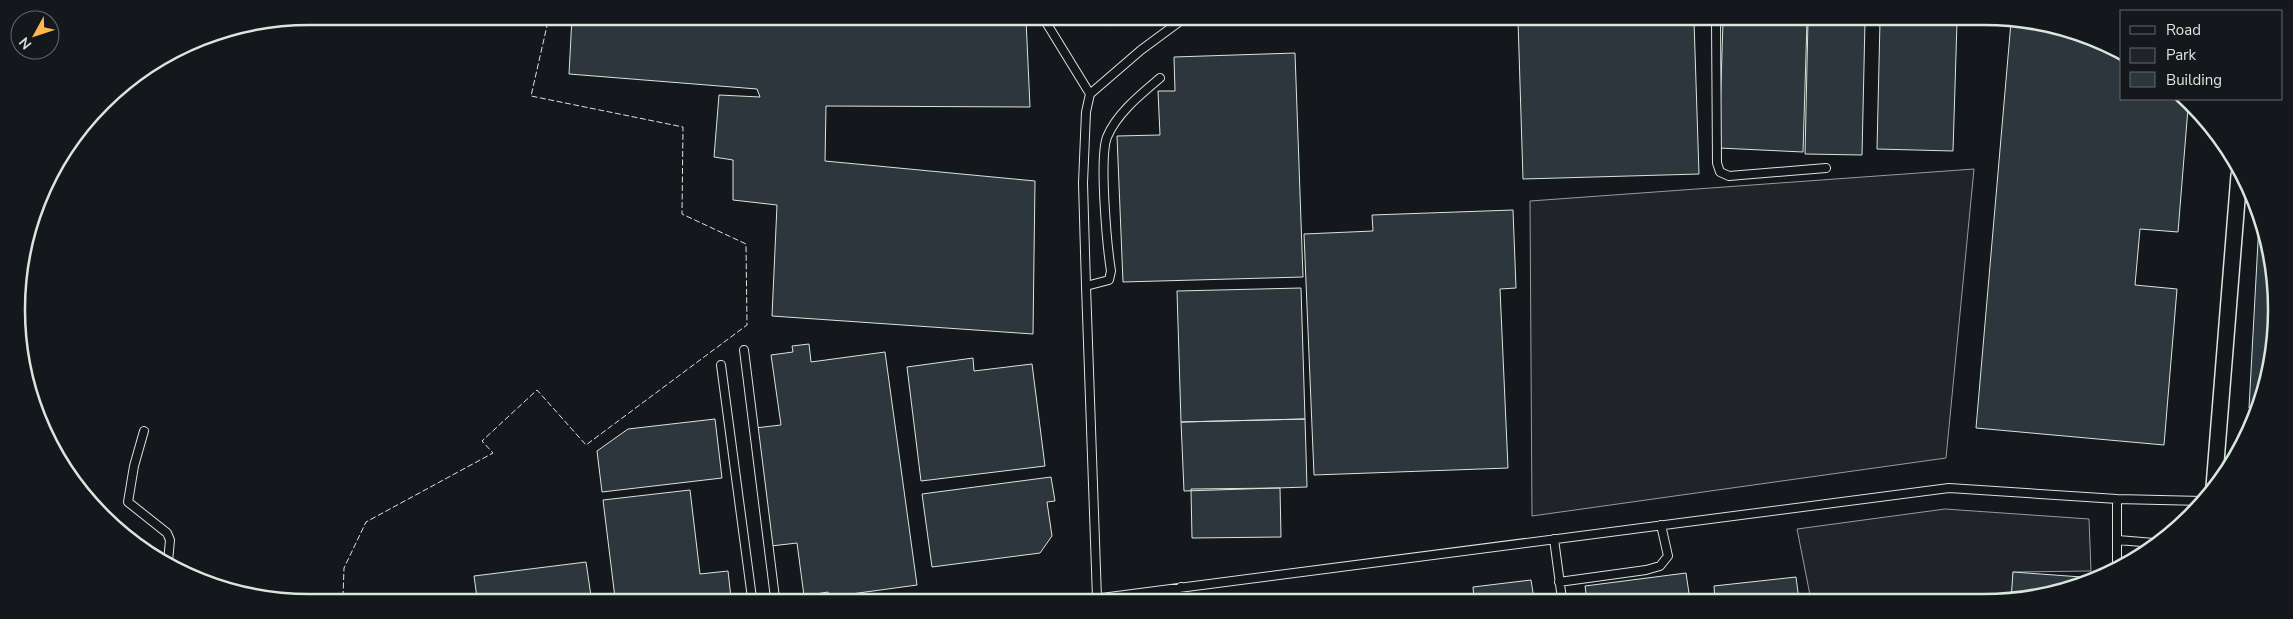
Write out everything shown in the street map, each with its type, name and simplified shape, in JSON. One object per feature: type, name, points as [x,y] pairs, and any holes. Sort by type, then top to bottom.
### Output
[{"type":"street","points":[[2215,475],[2238,183]]},
{"type":"lane","points":[[1048,25],[1090,94]]},
{"type":"lane","points":[[1095,594],[1083,183],[1086,112],[1090,94],[1141,50],[1175,25]]},
{"type":"lane","points":[[1716,25],[1717,163],[1720,172],[1729,176],[1826,168]]},
{"type":"lane","points":[[1086,286],[1109,280],[1111,271],[1105,186],[1107,138],[1139,96],[1160,78]]},
{"type":"lane","points":[[744,350],[774,594]]},
{"type":"lane","points":[[721,365],[751,594]]},
{"type":"lane","points":[[144,431],[134,466],[128,502],[167,533],[170,540],[168,557]]},
{"type":"lane","points":[[1126,594],[1949,488],[2117,499],[2194,501]]},
{"type":"lane","points":[[2117,499],[2117,561]]},
{"type":"lane","points":[[1560,582],[1646,570],[1660,566],[1668,556],[1661,525]]},
{"type":"lane","points":[[1554,539],[1561,594]]},
{"type":"lane","points":[[2118,540],[2147,542]]},
{"type":"lane","points":[[1181,587],[1182,594]]},
{"type":"green space","points":[[1974,169],[1946,458],[1532,516],[1530,201]]},
{"type":"green space","points":[[1945,509],[2089,519],[2091,571],[2013,572],[2012,592],[1810,594],[1797,529]]},
{"type":"building","points":[[572,25],[1026,25],[1030,107],[826,106],[825,161],[1035,181],[1033,334],[772,316],[777,205],[733,200],[733,160],[714,157],[719,95],[760,97],[757,89],[569,74]]},
{"type":"building","points":[[1518,25],[1694,25],[1699,174],[1523,179]]},
{"type":"building","points":[[1723,25],[1807,25],[1803,152],[1719,148]]},
{"type":"building","points":[[1808,25],[1865,25],[1862,155],[1805,154]]},
{"type":"building","points":[[1880,25],[1957,25],[1953,151],[1877,149]]},
{"type":"building","points":[[2011,26],[2021,27],[2075,40],[2120,60],[2120,100],[2176,100],[2188,111],[2178,232],[2140,229],[2135,285],[2177,289],[2164,445],[1976,428]]},
{"type":"building","points":[[1295,53],[1303,277],[1123,282],[1117,136],[1160,135],[1158,91],[1175,91],[1174,57]]},
{"type":"building","points":[[1513,210],[1516,288],[1500,289],[1508,468],[1314,475],[1304,234],[1373,231],[1372,215]]},
{"type":"building","points":[[2258,237],[2266,272],[2268,310],[2266,347],[2253,401],[2249,408]]},
{"type":"building","points":[[1301,288],[1305,419],[1181,422],[1177,291]]},
{"type":"building","points":[[809,344],[811,362],[885,352],[917,585],[851,594],[828,594],[828,592],[804,594],[797,543],[771,546],[755,428],[781,425],[771,355],[793,352],[792,346]]},
{"type":"building","points":[[973,358],[974,371],[1032,364],[1045,466],[921,481],[907,367]]},
{"type":"building","points":[[715,419],[722,478],[602,492],[597,451],[628,429]]},
{"type":"building","points":[[1305,419],[1307,487],[1184,491],[1181,422]]},
{"type":"building","points":[[1051,477],[1055,501],[1047,502],[1052,536],[1040,553],[932,567],[922,494]]},
{"type":"building","points":[[1280,488],[1281,537],[1192,538],[1191,489]]},
{"type":"building","points":[[690,490],[700,574],[728,571],[731,594],[615,594],[603,500]]},
{"type":"building","points":[[586,562],[591,594],[476,594],[474,576]]},
{"type":"building","points":[[2013,572],[2080,577],[2039,589],[2012,592]]},
{"type":"building","points":[[1686,573],[1689,594],[1586,594],[1585,586]]},
{"type":"building","points":[[1796,577],[1798,594],[1715,594],[1714,586]]},
{"type":"building","points":[[1531,580],[1533,594],[1474,594],[1473,587]]},
{"type":"fence","points":[[343,594],[344,568],[366,522],[493,453],[482,441],[537,390],[586,445],[747,325],[746,244],[682,214],[683,127],[531,96],[547,25]]}]
